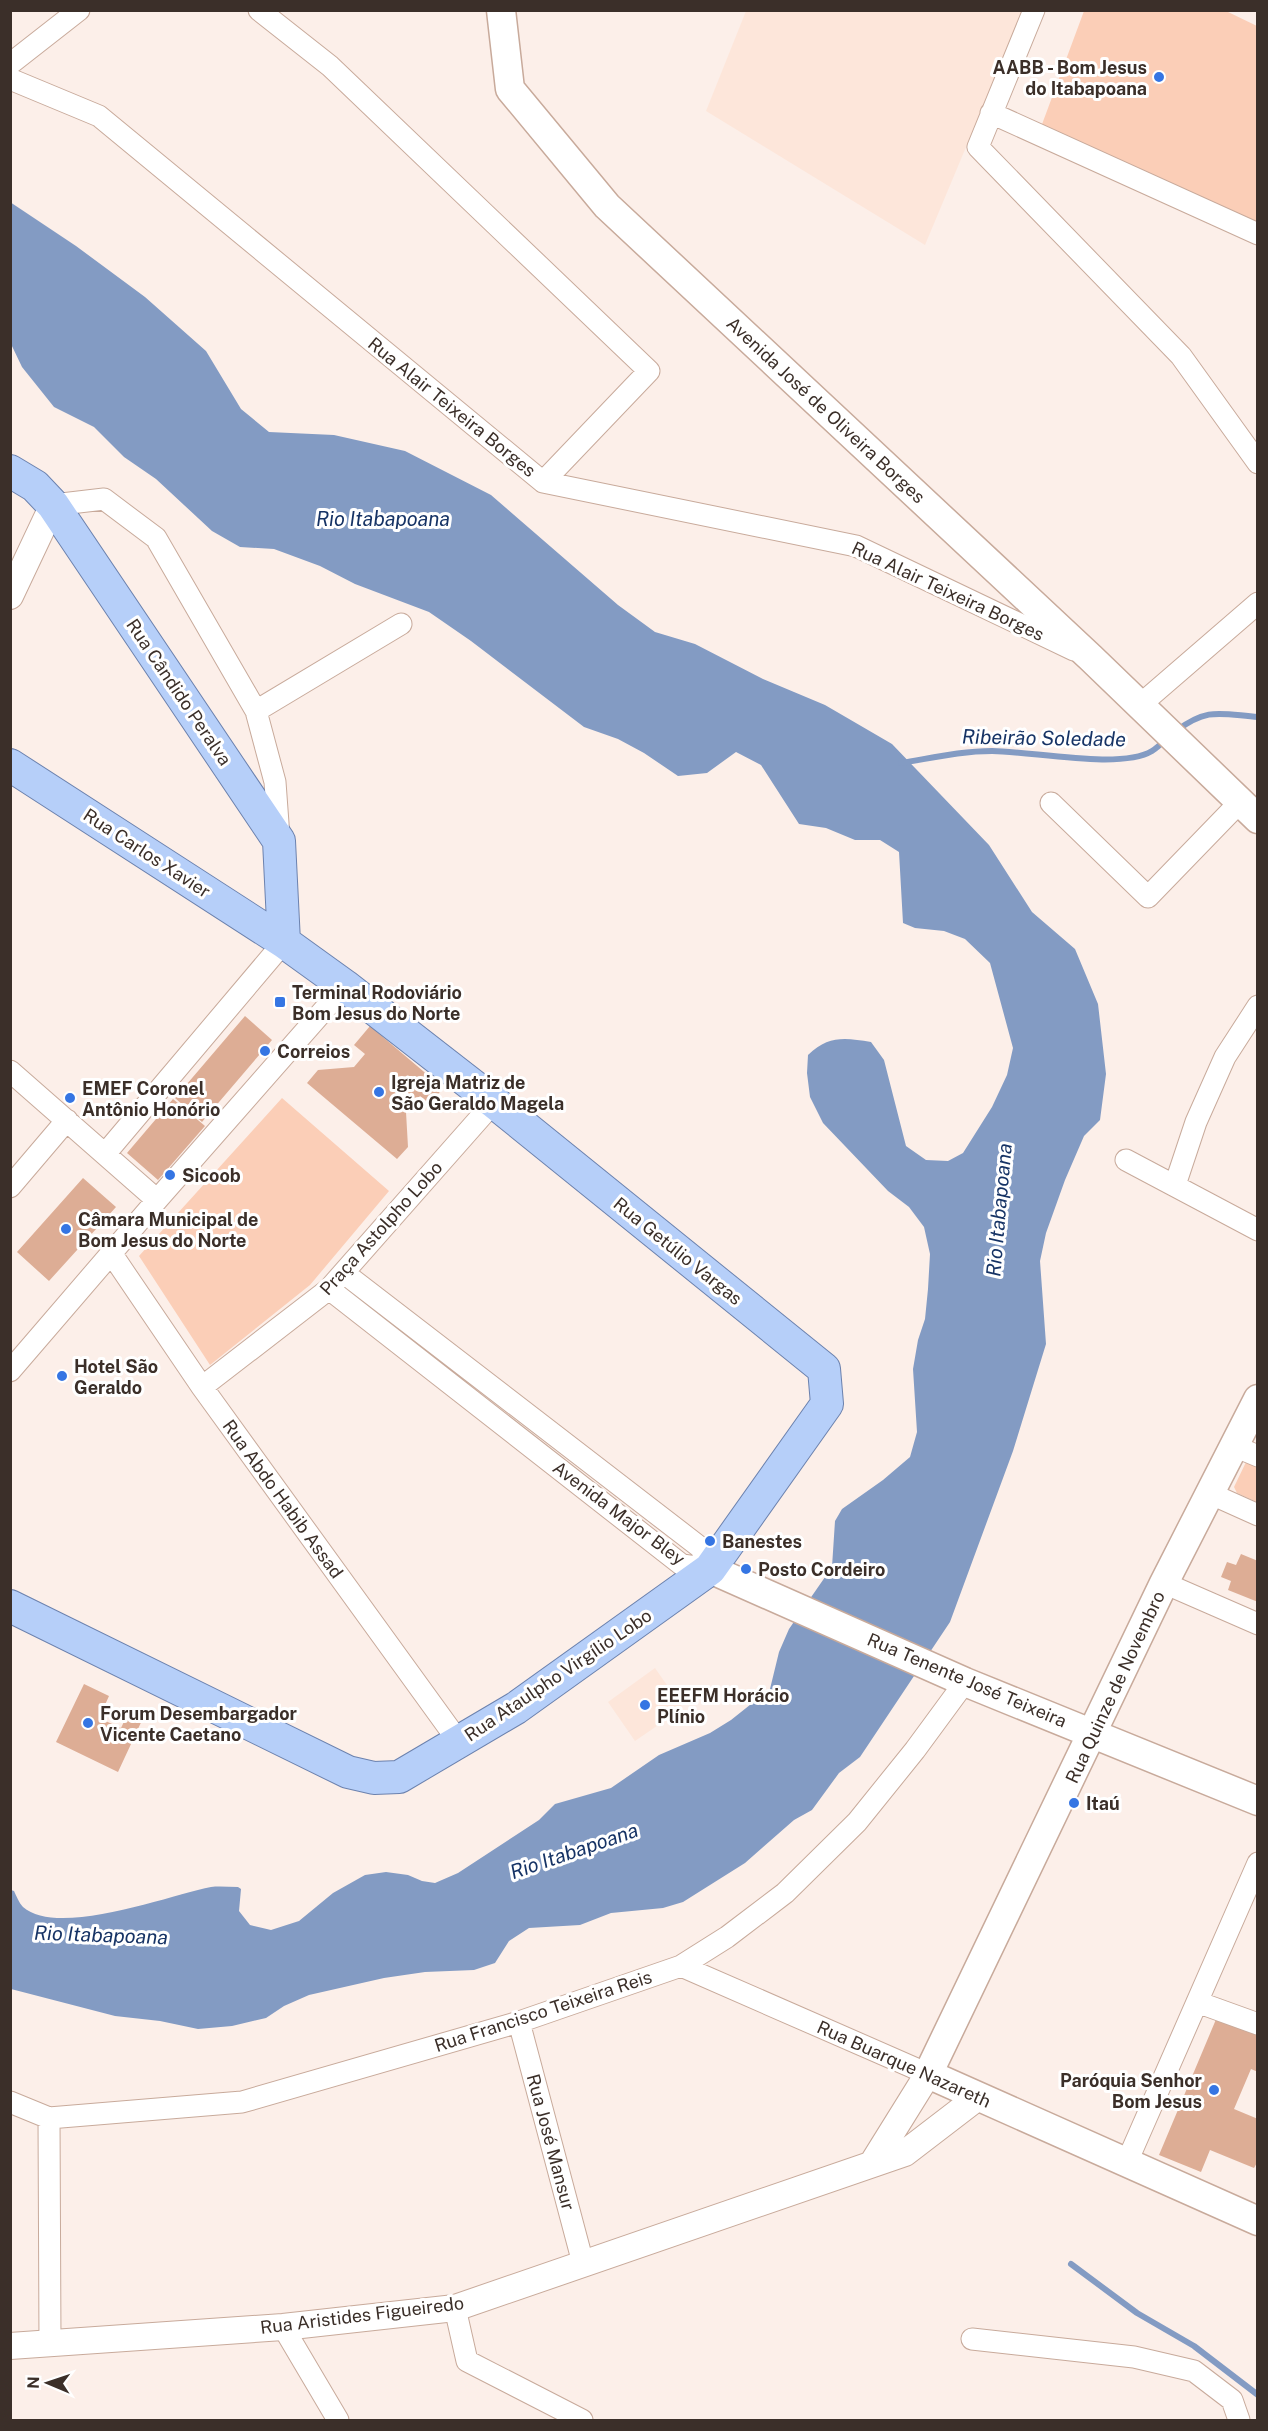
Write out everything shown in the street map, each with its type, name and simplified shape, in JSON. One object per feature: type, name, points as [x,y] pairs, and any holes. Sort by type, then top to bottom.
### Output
[{"type":"main road","name":"Avenida José de Oliveira Borges","points":[[501,10],[510,89],[607,206],[1091,658],[1249,811]]},
{"type":"main road","name":"Rua Cândido Peralva","points":[[10,471],[35,486],[53,505],[279,841]]},
{"type":"main road","name":"Rua Carlos Xavier","points":[[10,765],[284,942],[345,986]]},
{"type":"main road","points":[[279,841],[284,942]]},
{"type":"main road","name":"Rua Getúlio Vargas","points":[[345,986],[494,1102],[824,1369],[827,1404],[710,1569]]},
{"type":"main road","name":"Rua Quinze de Novembro","points":[[928,2074],[1209,1493],[1246,1451],[1257,1398]]},
{"type":"main road","name":"Rua Tenente José Teixeira","points":[[710,1569],[965,1682],[1257,1801]]},
{"type":"main road","name":"Rua Ataulpho Virgílio Lobo","points":[[10,1606],[348,1772],[374,1778],[399,1777],[516,1708],[710,1569]]},
{"type":"main road","name":"Rua Buarque Nazareth","points":[[928,2074],[1257,2221]]},
{"type":"street","points":[[10,64],[78,10]]},
{"type":"street","points":[[260,10],[330,66],[649,371],[543,483]]},
{"type":"street","points":[[1034,10],[978,147],[1180,356],[1257,463]]},
{"type":"street","name":"Rua Alair Teixeira Borges","points":[[10,79],[99,116],[543,483],[856,546],[1091,658]]},
{"type":"street","points":[[991,113],[1257,234]]},
{"type":"street","points":[[13,584],[53,505],[105,499],[156,538],[256,711],[275,782],[279,841]]},
{"type":"street","points":[[1148,712],[1250,623],[1257,603]]},
{"type":"street","points":[[256,711],[401,624]]},
{"type":"street","points":[[1051,803],[1148,897],[1249,811]]},
{"type":"street","points":[[105,1154],[284,942]]},
{"type":"street","points":[[10,1371],[345,986]]},
{"type":"street","points":[[1175,1185],[1196,1122],[1225,1058],[1257,1006]]},
{"type":"street","points":[[10,1071],[157,1200]]},
{"type":"street","name":"Praça Astolpho Lobo","points":[[202,1387],[329,1289],[494,1102]]},
{"type":"street","points":[[10,1187],[67,1120]]},
{"type":"street","points":[[1126,1160],[1257,1230]]},
{"type":"street","name":"Rua Abdo Habib Assad","points":[[111,1253],[202,1387],[459,1742]]},
{"type":"street","name":"Avenida Major Bley","points":[[344,1273],[701,1548],[710,1569]]},
{"type":"street","name":"Avenida Major Bley","points":[[329,1289],[682,1565],[710,1569]]},
{"type":"street","points":[[1209,1493],[1257,1515]]},
{"type":"street","points":[[1164,1583],[1257,1624]]},
{"type":"street","name":"Rua Francisco Teixeira Reis","points":[[10,2102],[49,2118],[242,2102],[519,2022],[681,1966],[728,1937],[785,1893],[857,1822],[915,1750],[965,1682]]},
{"type":"street","points":[[1126,2164],[1257,1863]]},
{"type":"street","name":"Rua Buarque Nazareth","points":[[681,1966],[928,2074]]},
{"type":"street","points":[[1197,2002],[1257,2024]]},
{"type":"street","name":"Rua José Mansur","points":[[519,2022],[583,2263]]},
{"type":"street","points":[[872,2164],[928,2074]]},
{"type":"street","name":"Rua Aristides Figueiredo","points":[[10,2346],[283,2327],[455,2308],[905,2153],[978,2097]]},
{"type":"street","points":[[49,2118],[50,2343]]},
{"type":"street","points":[[455,2308],[466,2361],[582,2421]]},
{"type":"street","points":[[283,2327],[338,2421]]},
{"type":"street","points":[[972,2339],[1134,2357],[1194,2371],[1232,2400],[1239,2421]]},
{"type":"shaded area","points":[[746,11],[1023,11],[925,245],[706,111]]},
{"type":"shaded area","name":"AABB - Bom Jesus do Itabapoana","points":[[1084,11],[1226,11],[1257,26],[1257,228],[1041,127]]},
{"type":"shaded area","points":[[282,1098],[389,1191],[310,1285],[210,1365],[139,1256]]},
{"type":"shaded area","points":[[1257,1459],[1257,1502],[1237,1493],[1234,1487],[1247,1460]]},
{"type":"shaded area","name":"EEEFM Horácio Plínio","points":[[655,1668],[683,1708],[635,1741],[608,1702]]},
{"type":"water","name":"Rio Itabapoana","points":[[10,202],[76,246],[145,297],[206,351],[241,409],[269,432],[334,435],[405,451],[491,495],[618,605],[655,632],[695,644],[763,679],[825,705],[892,744],[989,845],[1032,912],[1075,949],[1098,1004],[1106,1074],[1100,1120],[1084,1136],[1046,1233],[1040,1261],[1046,1344],[1013,1451],[950,1622],[860,1757],[839,1773],[812,1810],[794,1820],[745,1863],[683,1902],[663,1908],[611,1913],[580,1925],[529,1928],[509,1941],[495,1963],[474,1970],[425,1972],[384,1978],[309,1995],[284,2006],[266,2018],[232,2026],[198,2029],[160,2021],[115,2016],[11,1989],[11,1890],[14,1891],[23,1907],[39,1915],[61,1918],[115,1912],[211,1887],[238,1887],[241,1889],[239,1911],[250,1925],[271,1930],[299,1921],[333,1893],[365,1875],[386,1872],[408,1875],[435,1883],[458,1873],[539,1820],[555,1804],[611,1788],[659,1755],[710,1733],[731,1720],[770,1689],[779,1652],[789,1629],[832,1567],[835,1521],[842,1509],[883,1480],[910,1457],[917,1432],[913,1369],[918,1340],[925,1319],[928,1289],[930,1254],[924,1227],[909,1207],[888,1191],[823,1123],[810,1097],[807,1073],[808,1055],[830,1041],[871,1042],[884,1060],[906,1146],[926,1160],[948,1161],[963,1153],[992,1107],[1007,1075],[1013,1048],[990,963],[965,939],[944,931],[915,928],[903,923],[899,852],[880,840],[855,840],[826,828],[799,824],[761,765],[736,752],[707,773],[678,776],[618,739],[584,727],[429,612],[355,584],[320,566],[274,549],[240,547],[212,531],[156,479],[124,457],[94,427],[54,407],[22,367],[11,344]]},
{"type":"building","points":[[245,1016],[272,1040],[202,1122],[175,1098]]},
{"type":"building","name":"Igreja Matriz de São Geraldo Magela","points":[[370,1026],[443,1088],[430,1104],[420,1096],[406,1112],[408,1147],[397,1159],[307,1083],[318,1070],[354,1067],[365,1054],[354,1045]]},
{"type":"building","points":[[173,1099],[205,1126],[158,1180],[127,1153]]},
{"type":"building","name":"Câmara Municipal de Bom Jesus do Norte","points":[[83,1178],[116,1207],[49,1281],[17,1252]]},
{"type":"building","points":[[1241,1554],[1258,1561],[1258,1602],[1228,1590],[1231,1581],[1221,1577],[1227,1562],[1236,1565]]},
{"type":"building","name":"Forum Desembargador Vicente Caetano","points":[[84,1684],[109,1696],[99,1718],[121,1728],[130,1709],[144,1716],[118,1772],[56,1742]]},
{"type":"building","name":"Paróquia Senhor Bom Jesus","points":[[1217,2017],[1258,2034],[1258,2072],[1251,2069],[1234,2109],[1258,2119],[1258,2161],[1254,2168],[1210,2150],[1201,2172],[1159,2155]]},
{"type":"waterway","name":"Ribeirão Soledade","points":[[1176,731],[1187,723],[1206,715],[1258,717]]},
{"type":"waterway","name":"Ribeirão Soledade","points":[[901,763],[980,751],[1119,759],[1152,751],[1166,739]]},
{"type":"waterway","points":[[1071,2264],[1137,2313],[1194,2346],[1258,2395]]},
{"type":"place","name":"AABB - Bom Jesus do Itabapoana","points":[[1159,77]]},
{"type":"place","name":"Terminal Rodoviário Bom Jesus do Norte","points":[[280,1002]]},
{"type":"place","name":"Correios","points":[[265,1051]]},
{"type":"place","name":"Igreja Matriz de São Geraldo Magela","points":[[379,1092]]},
{"type":"place","name":"EMEF Coronel Antônio Honório","points":[[70,1098]]},
{"type":"place","name":"Sicoob","points":[[170,1175]]},
{"type":"place","name":"Câmara Municipal de Bom Jesus do Norte","points":[[66,1229]]},
{"type":"place","name":"Hotel São Geraldo","points":[[62,1376]]},
{"type":"place","name":"Banestes","points":[[710,1541]]},
{"type":"place","name":"Posto Cordeiro","points":[[746,1569]]},
{"type":"place","name":"EEEFM Horácio Plínio","points":[[645,1705]]},
{"type":"place","name":"Forum Desembargador Vicente Caetano","points":[[88,1723]]},
{"type":"place","name":"Itaú","points":[[1074,1803]]},
{"type":"place","name":"Paróquia Senhor Bom Jesus","points":[[1214,2090]]}]
